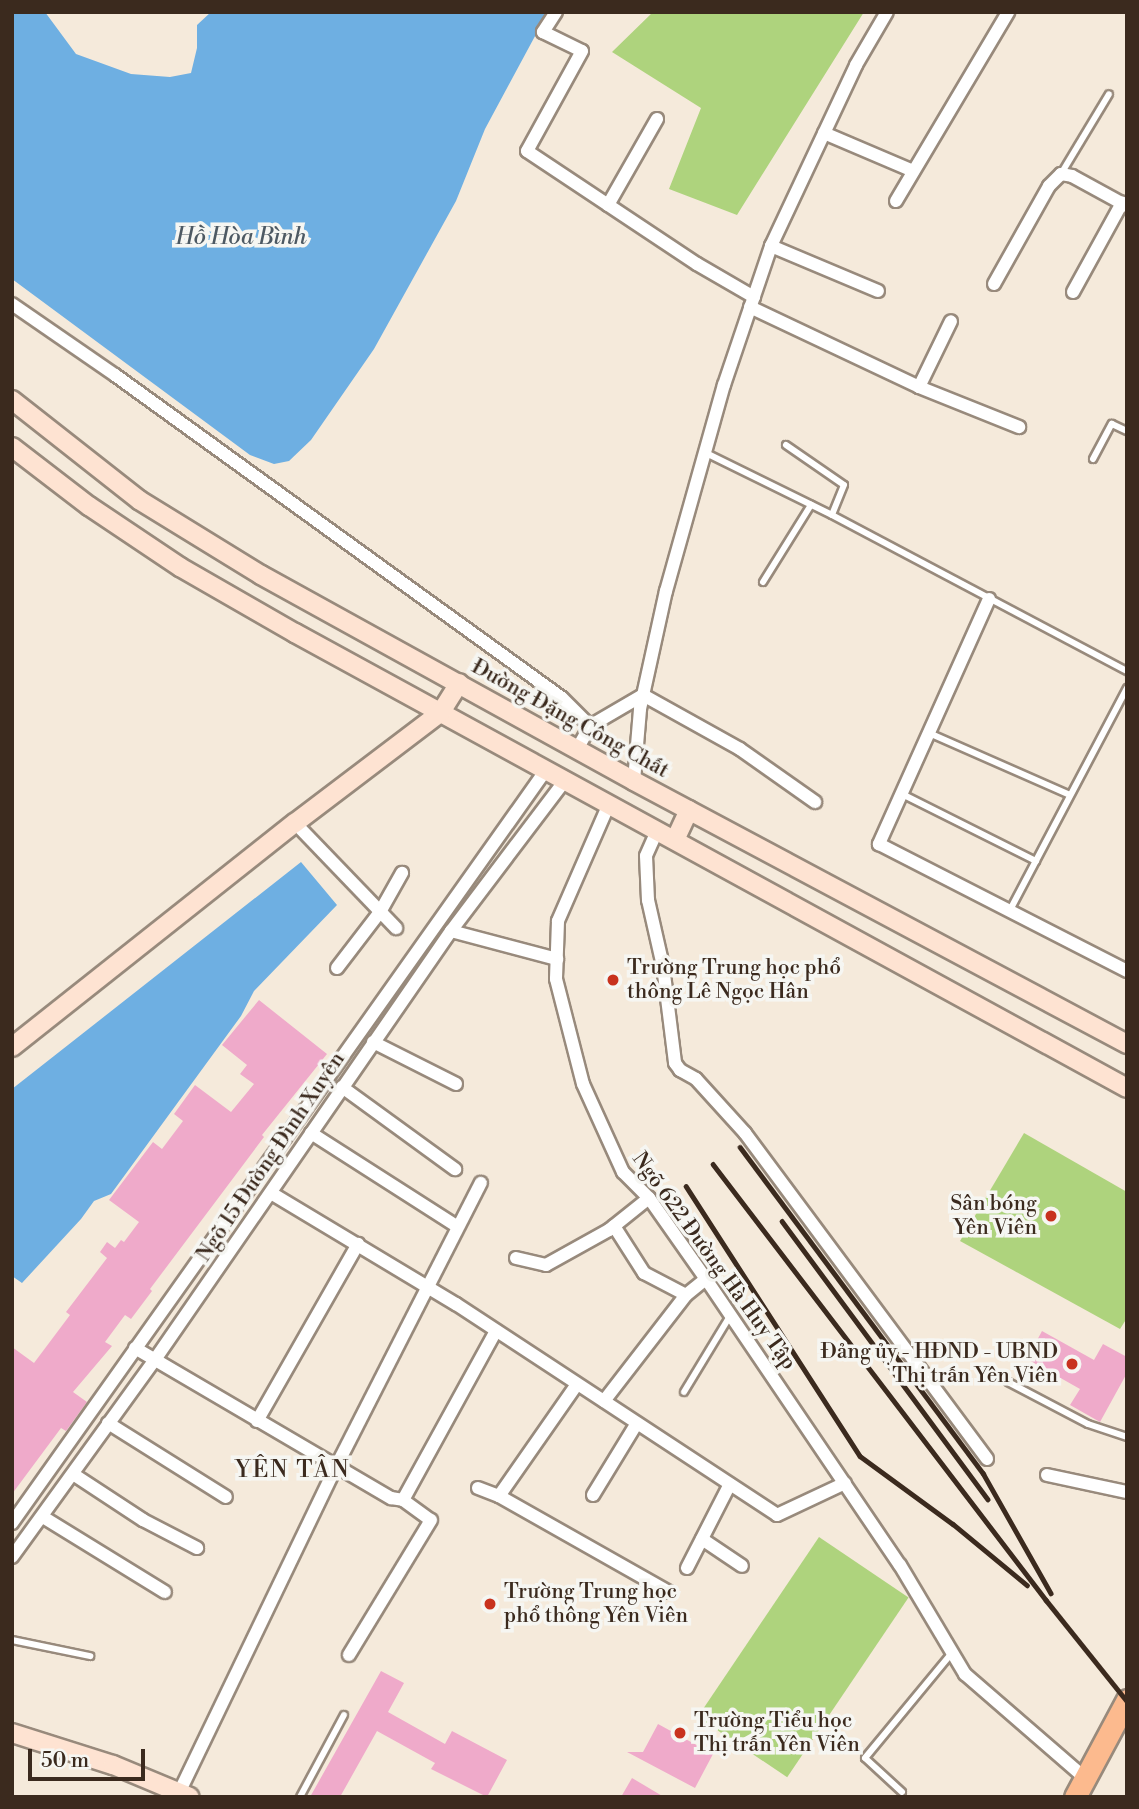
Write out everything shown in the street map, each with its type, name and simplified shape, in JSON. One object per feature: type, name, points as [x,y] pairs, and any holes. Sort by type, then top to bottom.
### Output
[{"type":"main road","name":"Đường Đặng Công Chất","points":[[12,400],[83,459],[196,537],[634,781],[1127,1044]]},
{"type":"main road","points":[[12,447],[89,506],[180,566],[440,712],[1127,1088]]},
{"type":"main road","points":[[12,1047],[440,712],[459,683]]},
{"type":"main road","points":[[675,840],[689,810]]},
{"type":"main road","points":[[1080,1788],[1127,1700]]},
{"type":"main road","points":[[12,1733],[113,1765],[182,1795]]},
{"type":"street","points":[[556,12],[543,32],[582,51],[527,151],[752,302],[919,387],[1019,427]]},
{"type":"street","points":[[634,781],[643,695],[666,591],[752,302],[771,246],[856,65],[887,12]]},
{"type":"street","points":[[896,201],[1003,14]]},
{"type":"street","points":[[608,205],[657,118]]},
{"type":"street","points":[[824,133],[914,171]]},
{"type":"street","points":[[994,284],[1049,186],[1061,174],[1072,176],[1124,204],[1073,292]]},
{"type":"street","points":[[771,246],[878,291]]},
{"type":"street","points":[[12,304],[115,375],[562,698],[590,726]]},
{"type":"street","points":[[919,387],[951,321]]},
{"type":"street","points":[[989,599],[879,844],[1127,971]]},
{"type":"street","points":[[577,749],[590,726],[643,695]]},
{"type":"street","points":[[643,695],[740,749],[814,802]]},
{"type":"street","name":"Ngõ 15 Đường Đình Xuyên","points":[[12,1523],[546,770]]},
{"type":"street","name":"Ngõ 15 Đường Đình Xuyên","points":[[12,1557],[154,1361],[451,932],[565,780]]},
{"type":"street","name":"Ngõ 622 Đường Hà Huy Tập","points":[[609,804],[558,921],[556,979],[583,1084],[623,1172],[649,1198],[731,1315],[900,1565],[965,1674],[1080,1788]]},
{"type":"street","points":[[295,823],[396,928]]},
{"type":"street","points":[[657,831],[646,856],[648,900],[663,966],[675,1063],[680,1070],[696,1079],[745,1133],[987,1459]]},
{"type":"street","points":[[337,968],[380,912],[402,873]]},
{"type":"street","points":[[451,932],[557,959]]},
{"type":"street","points":[[373,1042],[456,1084]]},
{"type":"street","points":[[339,1059],[354,1070]]},
{"type":"street","points":[[342,1087],[455,1169]]},
{"type":"street","points":[[311,1133],[458,1227]]},
{"type":"street","points":[[182,1795],[336,1467],[426,1286],[481,1183]]},
{"type":"street","points":[[271,1192],[426,1286],[777,1515],[845,1483]]},
{"type":"street","points":[[516,1258],[546,1265],[614,1226],[649,1198]]},
{"type":"street","points":[[614,1226],[644,1273],[686,1295]]},
{"type":"street","points":[[257,1420],[358,1244]]},
{"type":"street","points":[[604,1401],[686,1295],[706,1279]]},
{"type":"street","points":[[403,1500],[496,1331]]},
{"type":"street","points":[[135,1348],[391,1499],[403,1500],[431,1520],[349,1655]]},
{"type":"street","points":[[499,1496],[577,1384]]},
{"type":"street","points":[[108,1423],[226,1497]]},
{"type":"street","points":[[593,1495],[637,1423]]},
{"type":"street","points":[[73,1474],[143,1520],[197,1548]]},
{"type":"street","points":[[1047,1475],[1127,1492]]},
{"type":"street","points":[[687,1568],[730,1484]]},
{"type":"street","points":[[478,1488],[499,1496],[669,1592]]},
{"type":"street","points":[[43,1517],[164,1592]]},
{"type":"street","points":[[702,1539],[742,1566]]},
{"type":"lane","points":[[1061,174],[1109,94]]},
{"type":"lane","points":[[1093,459],[1112,424],[1127,431]]},
{"type":"lane","points":[[786,445],[844,485],[832,515]]},
{"type":"lane","points":[[705,453],[832,515],[1127,671]]},
{"type":"lane","points":[[763,582],[811,505]]},
{"type":"lane","points":[[1010,910],[1127,688]]},
{"type":"lane","points":[[929,733],[1070,794]]},
{"type":"lane","points":[[902,794],[1035,861]]},
{"type":"lane","points":[[684,1392],[731,1315]]},
{"type":"lane","points":[[1008,1382],[1087,1424],[1125,1436],[1127,1428]]},
{"type":"lane","points":[[12,1640],[90,1656]]},
{"type":"lane","points":[[902,1792],[865,1758],[952,1653]]},
{"type":"lane","points":[[300,1797],[344,1714]]},
{"type":"green space","points":[[653,12],[864,12],[737,215],[669,189],[701,108],[612,52]]},
{"type":"green space","name":"Sân bóng Yên Viên","points":[[1024,1133],[1127,1192],[1127,1318],[1120,1329],[960,1241]]},
{"type":"green space","points":[[819,1537],[909,1597],[787,1777],[698,1717]]},
{"type":"water","name":"Hồ Hòa Bình","points":[[12,12],[45,12],[76,54],[131,74],[170,77],[191,73],[197,48],[197,25],[211,12],[548,12],[485,129],[456,201],[374,349],[311,440],[289,461],[274,464],[250,455],[12,279]]},
{"type":"water","points":[[301,862],[337,905],[254,991],[241,1016],[111,1194],[94,1201],[81,1219],[22,1283],[12,1276],[12,1089]]},
{"type":"building","points":[[259,1000],[327,1054],[262,1135],[264,1137],[150,1289],[152,1291],[131,1319],[125,1315],[105,1342],[112,1346],[73,1392],[87,1402],[66,1431],[61,1428],[12,1494],[12,1347],[34,1363],[70,1315],[66,1312],[107,1258],[100,1252],[107,1242],[115,1248],[121,1240],[124,1242],[139,1222],[109,1200],[153,1142],[162,1149],[183,1121],[174,1114],[195,1085],[231,1112],[254,1084],[240,1074],[247,1065],[222,1045]]},
{"type":"building","points":[[1042,1331],[1094,1360],[1103,1344],[1127,1357],[1127,1373],[1100,1422],[1070,1405],[1080,1389],[1027,1359]]},
{"type":"building","points":[[381,1671],[404,1683],[388,1712],[445,1744],[452,1731],[507,1760],[487,1797],[431,1769],[435,1763],[377,1731],[340,1797],[310,1797]]},
{"type":"building","points":[[658,1724],[713,1754],[695,1788],[627,1752],[643,1752]]},
{"type":"building","points":[[632,1778],[664,1797],[621,1797]]},
{"type":"railway","points":[[740,1147],[983,1473],[1051,1593]]},
{"type":"railway","points":[[713,1164],[1046,1600],[1127,1701]]},
{"type":"railway","points":[[686,1186],[860,1456],[953,1524],[1027,1585]]},
{"type":"railway","points":[[782,1221],[988,1499]]},
{"type":"place","name":"Trường Trung học phổ thông Lê Ngọc Hân","points":[[613,980]]},
{"type":"place","name":"Sân bóng Yên Viên","points":[[1051,1216]]},
{"type":"place","name":"Đảng ủy - HĐND - UBND Thị trấn Yên Viên","points":[[1072,1364]]},
{"type":"place","name":"Trường Trung học phổ thông Yên Viên","points":[[490,1604]]},
{"type":"place","name":"Trường Tiểu học Thị trấn Yên Viên","points":[[680,1733]]},
{"type":"district","name":"YÊN TÂN","points":[[293,1470]]}]
